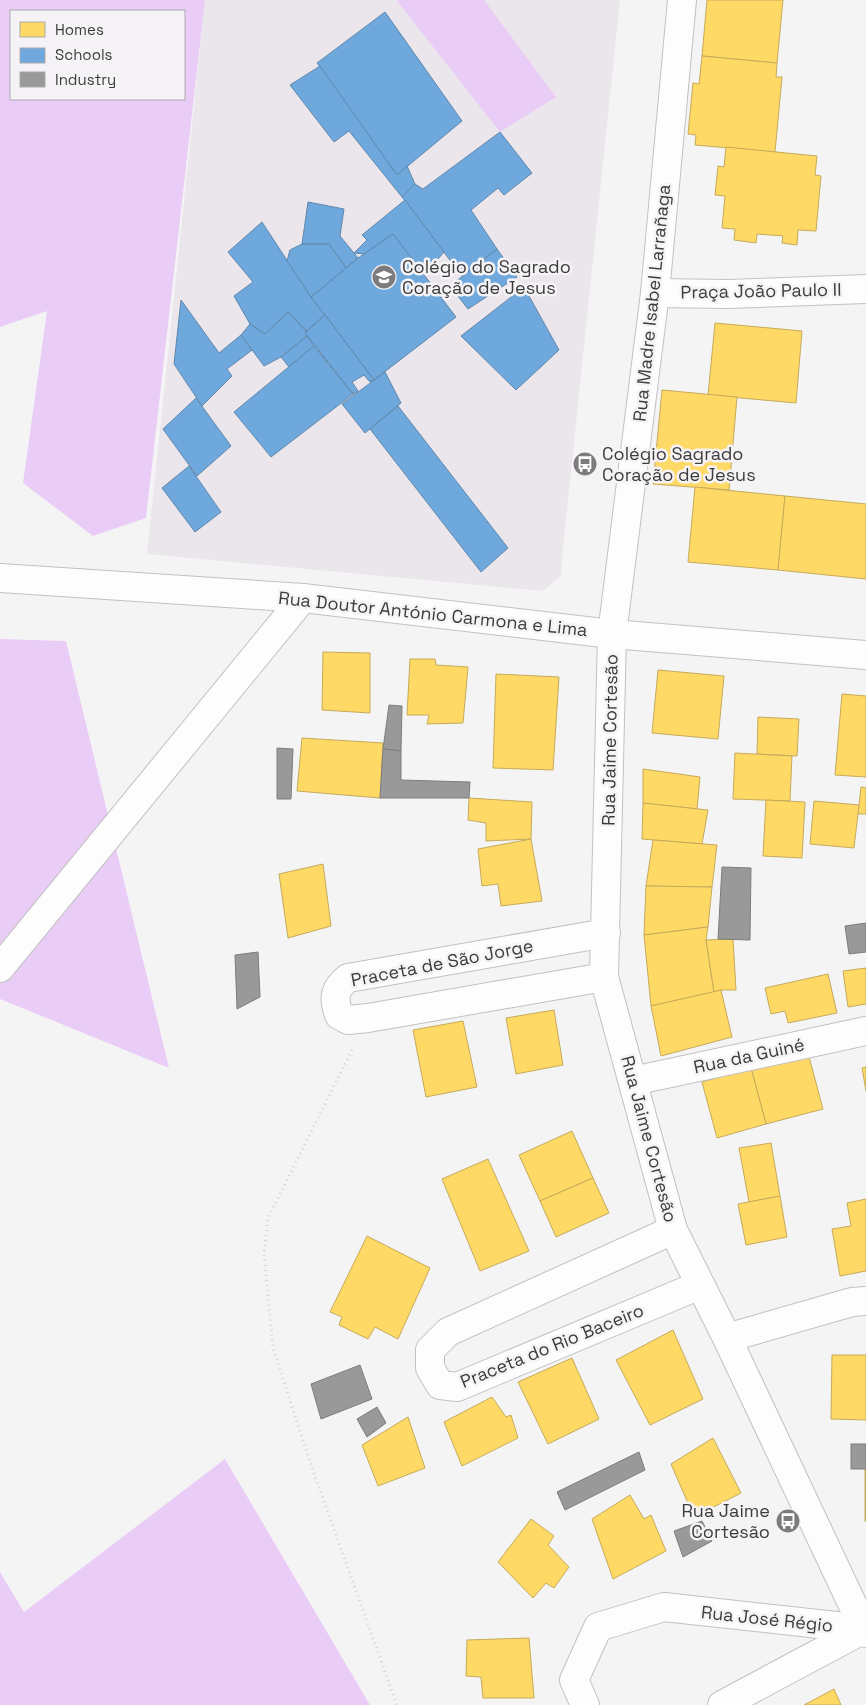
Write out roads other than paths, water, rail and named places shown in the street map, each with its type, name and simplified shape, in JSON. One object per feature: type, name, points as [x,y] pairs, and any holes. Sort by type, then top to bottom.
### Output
[{"type":"street","name":"Rua Madre Isabel Larrañaga","points":[[612,634],[655,293],[682,0]]},
{"type":"street","name":"Praça João Paulo II","points":[[655,293],[728,294],[866,289]]},
{"type":"street","name":"Rua Doutor António Carmona e Lima","points":[[0,578],[303,598],[612,634],[866,655]]},
{"type":"street","points":[[0,968],[303,598]]},
{"type":"street","name":"Rua Jaime Cortesão","points":[[612,634],[604,977],[673,1230],[727,1338],[865,1630]]},
{"type":"street","name":"Praceta de São Jorge","points":[[604,977],[348,1020],[339,1015],[335,996],[339,985],[348,978],[606,932]]},
{"type":"street","name":"Rua da Guiné","points":[[633,1081],[866,1031]]},
{"type":"street","name":"Praceta do Rio Baceiro","points":[[673,1230],[448,1332],[430,1350],[430,1368],[440,1385],[457,1388],[700,1285]]},
{"type":"street","points":[[727,1338],[852,1302],[866,1301]]},
{"type":"street","name":"Rua José Régio","points":[[585,1705],[574,1680],[598,1627],[664,1607],[865,1630]]},
{"type":"street","name":"Rua José Régio","points":[[722,1705],[865,1630]]},
{"type":"place","name":"Colégio do Sagrado Coração de Jesus","points":[[384,277]]},
{"type":"place","name":"Colégio Sagrado Coração de Jesus","points":[[585,464]]},
{"type":"place","name":"Rua Jaime Cortesão","points":[[788,1521]]}]
